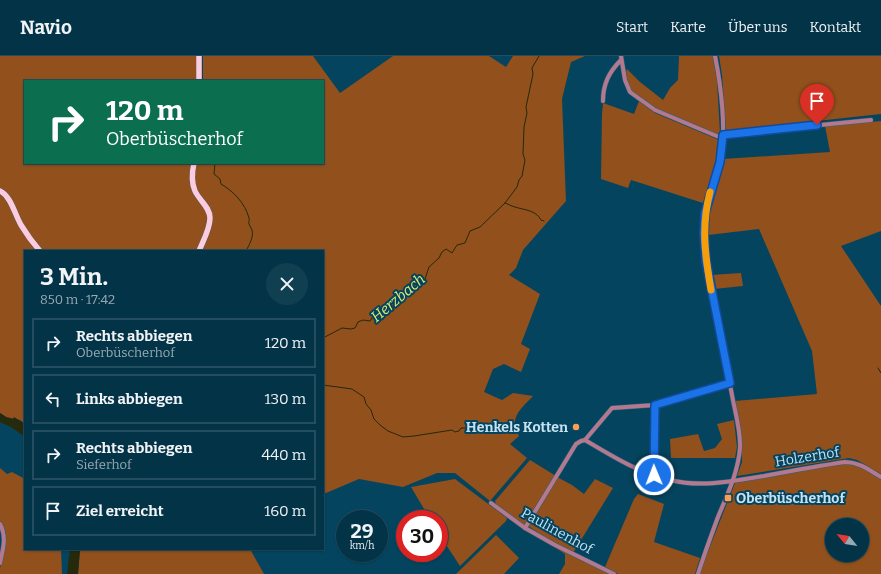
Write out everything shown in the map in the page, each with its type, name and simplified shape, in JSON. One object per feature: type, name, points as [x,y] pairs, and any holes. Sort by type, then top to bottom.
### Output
[{"type":"main road","points":[[199,56],[199,80]]},
{"type":"main road","points":[[194,164],[192,185],[207,209],[210,219],[210,224],[199,250]]},
{"type":"main road","points":[[0,191],[6,195],[22,226],[39,250]]},
{"type":"street","points":[[698,574],[738,463],[740,446],[730,383],[706,261],[704,233],[705,213],[720,162],[723,135],[720,80],[715,56]]},
{"type":"street","points":[[621,58],[625,80],[630,92],[655,110],[719,136],[871,120]]},
{"type":"street","points":[[603,101],[604,87],[609,74],[621,58]]},
{"type":"street","points":[[525,528],[576,444],[585,440],[612,408],[655,405],[730,383]]},
{"type":"street","points":[[654,475],[655,405]]},
{"type":"street","points":[[585,440],[635,468],[670,480],[698,484],[726,483],[732,481]]},
{"type":"street","name":"Holzerhof","points":[[732,481],[845,462],[858,464],[881,477]]},
{"type":"street","name":"Paulinenhof","points":[[491,503],[525,528],[555,545],[614,574]]},
{"type":"street","points":[[0,524],[4,531],[0,563]]},
{"type":"shaded area","points":[[0,56],[196,56],[196,80],[24,80],[24,164],[324,164],[324,80],[203,80],[203,56],[313,56],[340,93],[393,56],[489,56],[506,67],[513,56],[585,56],[571,62],[562,99],[566,201],[523,250],[516,268],[509,275],[540,294],[521,344],[530,349],[521,372],[504,364],[493,369],[484,392],[502,400],[513,393],[533,396],[517,414],[515,424],[519,436],[510,444],[527,458],[490,501],[455,473],[437,473],[403,487],[359,479],[326,493],[324,492],[324,250],[24,250],[24,423],[20,420],[6,417],[0,413]]},
{"type":"shaded area","points":[[679,56],[713,56],[717,81],[720,133],[717,135],[657,109],[632,92],[628,86],[627,69],[640,82],[663,100],[670,88],[678,80]]},
{"type":"shaded area","points":[[719,56],[881,56],[881,114],[726,131],[722,75]]},
{"type":"shaded area","points":[[639,101],[655,113],[719,140],[717,161],[703,203],[631,180],[628,188],[601,179],[603,103],[634,114]]},
{"type":"shaded area","points":[[881,121],[881,231],[841,246],[881,306],[881,474],[857,460],[849,458],[737,476],[742,462],[742,448],[735,401],[817,394],[812,351],[759,229],[708,235],[709,208],[723,159],[830,152],[825,126]]},
{"type":"shaded area","points":[[741,273],[743,286],[714,289],[711,275]]},
{"type":"shaded area","points":[[0,413],[13,419],[14,417],[24,423],[24,436],[11,427],[0,422]]},
{"type":"shaded area","points":[[734,420],[737,447],[735,458],[671,458],[670,439],[698,434],[704,451],[715,448],[722,439],[717,424]]},
{"type":"shaded area","points":[[530,460],[556,476],[525,527],[496,505],[495,501]]},
{"type":"shaded area","points":[[847,463],[857,465],[881,479],[881,574],[700,574],[735,483]]},
{"type":"shaded area","points":[[0,468],[7,474],[12,472],[24,478],[24,550],[61,550],[62,574],[0,574],[6,533],[0,521]]},
{"type":"shaded area","points":[[557,477],[572,485],[584,494],[595,479],[613,488],[573,553],[552,542],[528,526]]},
{"type":"shaded area","points":[[455,479],[507,518],[506,521],[460,566],[448,548],[448,510],[425,510],[411,487]]},
{"type":"shaded area","points":[[638,494],[664,504],[654,542],[700,558],[695,574],[618,574],[605,567],[634,499]]},
{"type":"shaded area","points":[[496,535],[519,558],[504,574],[456,574]]},
{"type":"shaded area","points":[[545,541],[609,574],[559,574],[565,564],[565,554]]},
{"type":"shaded area","points":[[70,550],[80,550],[78,574],[67,574]]},
{"type":"shaded area","points":[[80,550],[251,550],[264,574],[78,574]]},
{"type":"waterway","name":"Herzbach","points":[[324,337],[342,328],[355,328],[358,322],[363,320],[370,321],[376,312],[381,310],[384,312],[388,306],[403,295],[407,286],[425,279],[429,267],[439,258],[442,252],[446,249],[452,253],[457,245],[465,243],[470,231],[480,227],[505,203],[517,187],[522,176],[525,160],[523,154],[524,127],[527,113],[526,107],[533,74],[532,68],[539,56]]},
{"type":"waterway","points":[[215,164],[214,174],[220,179],[221,184],[230,190],[245,207],[252,230],[251,241],[246,250]]},
{"type":"waterway","points":[[505,203],[533,212],[544,221]]},
{"type":"waterway","points":[[878,368],[881,373]]},
{"type":"waterway","points":[[324,385],[352,389],[364,397],[374,419],[380,425],[388,431],[403,437],[452,430],[455,432],[459,431],[461,428],[466,428]]},
{"type":"slow traffic","points":[[710,192],[705,213],[704,233],[706,261],[711,290]]},
{"type":"place","name":"Henkels Kotten","points":[[576,427]]},
{"type":"place","name":"Oberbüscherhof","points":[[728,498]]},
{"type":"route","points":[[654,475],[655,405],[730,383],[706,261],[704,233],[705,213],[720,162],[723,135],[817,125]]}]
